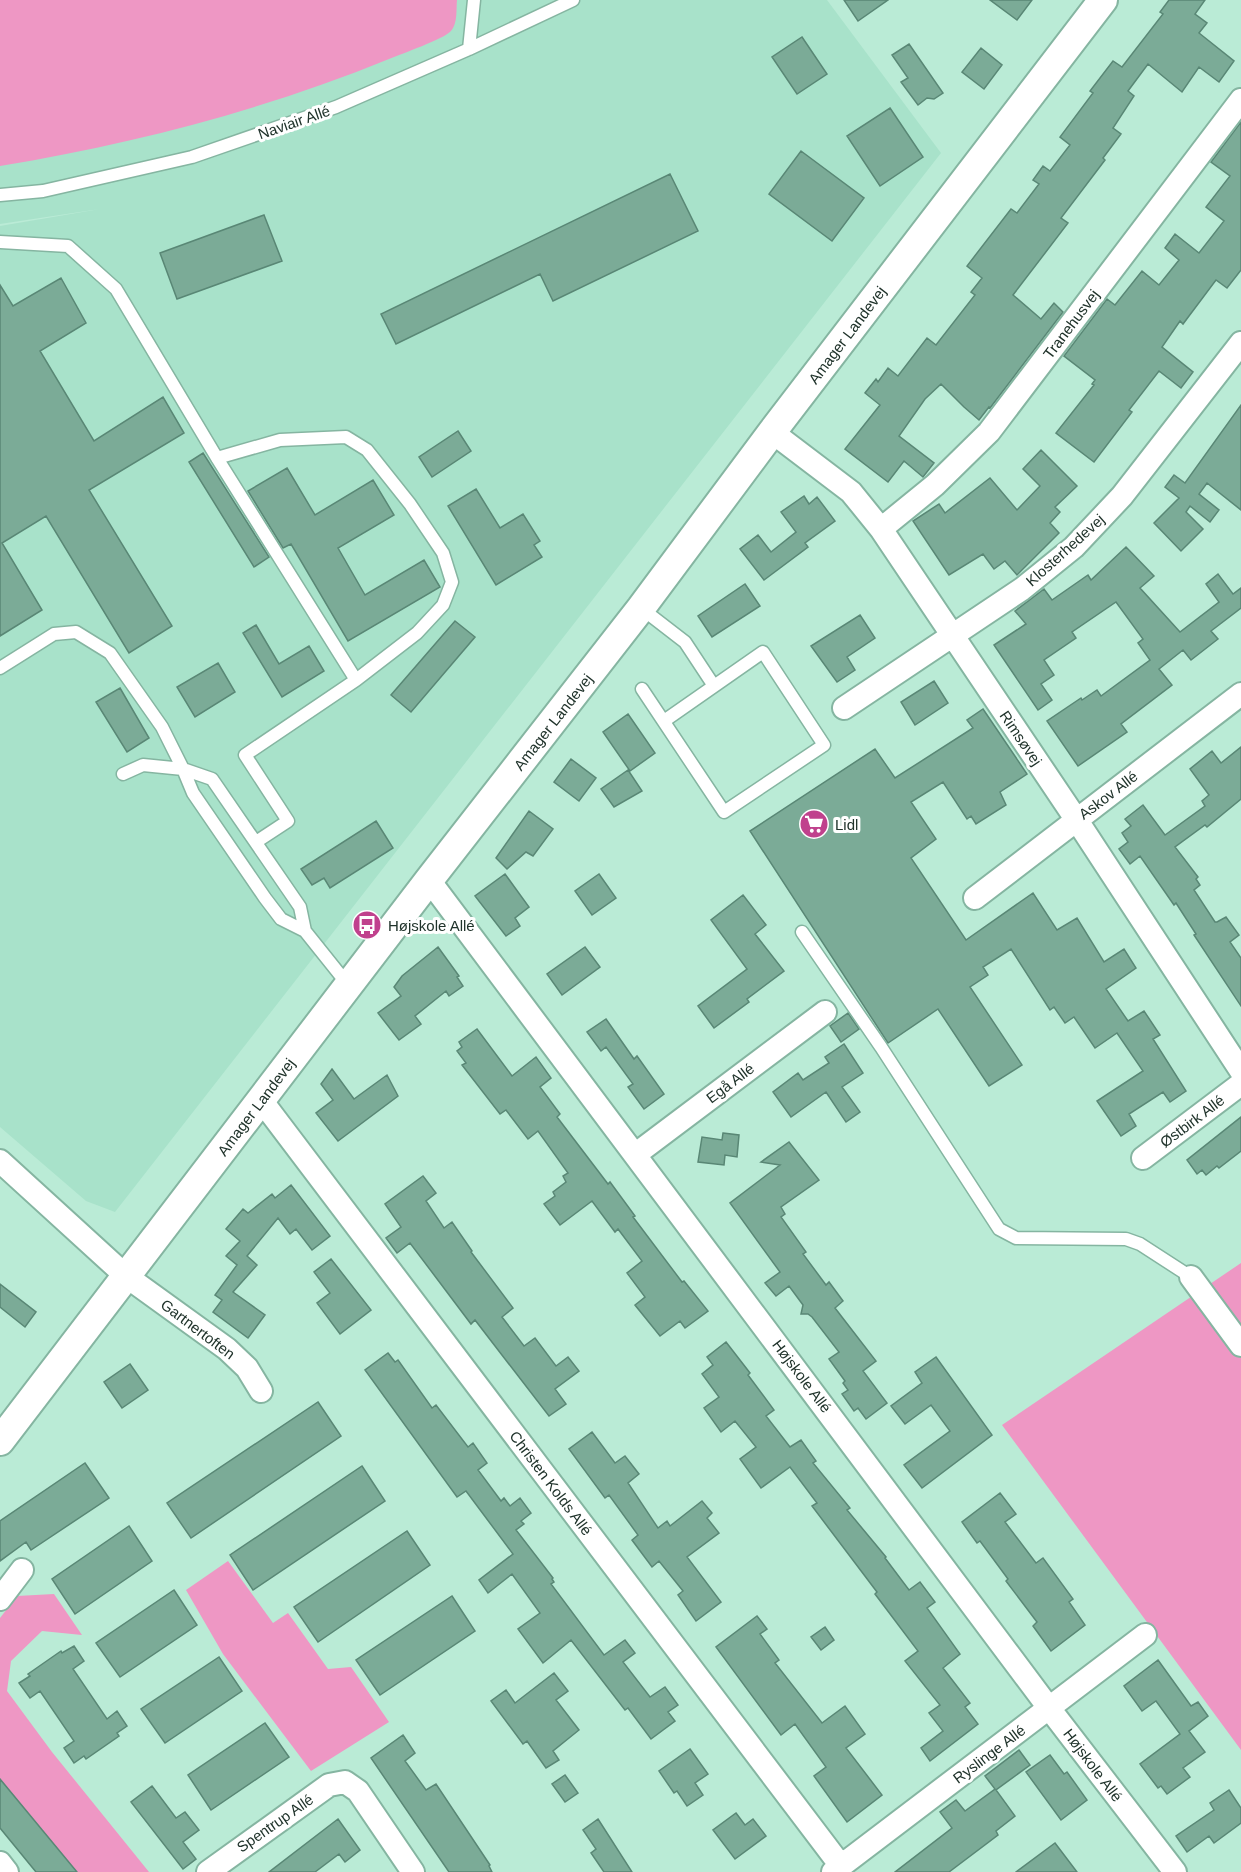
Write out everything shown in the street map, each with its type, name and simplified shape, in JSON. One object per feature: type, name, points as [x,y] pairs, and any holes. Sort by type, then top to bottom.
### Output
[{"type":"street","name":"Amager Landevej","points":[[0,1441],[429,880],[641,608],[772,432],[1102,0]]},
{"type":"street","name":"Tranehusvej","points":[[881,529],[935,485],[989,432],[1241,100]]},
{"type":"street","name":"Klosterhedevej","points":[[844,708],[1022,589],[1074,547],[1122,496],[1241,343]]},
{"type":"street","name":"Rimsøvej","points":[[772,432],[851,492],[881,529],[1076,819],[1241,1071]]},
{"type":"street","name":"Askov Allé","points":[[975,898],[1241,694]]},
{"type":"street","name":"Højskole Allé","points":[[429,880],[1175,1872]]},
{"type":"street","name":"Egå Allé","points":[[636,1154],[825,1012]]},
{"type":"street","name":"Østbirk Allé","points":[[1143,1158],[1241,1084]]},
{"type":"street","name":"Christen Kolds Allé","points":[[261,1100],[837,1869]]},
{"type":"street","name":"Gartnertoften","points":[[0,1161],[126,1276],[228,1349],[247,1368],[261,1391]]},
{"type":"street","points":[[1191,1277],[1241,1345]]},
{"type":"street","points":[[0,1599],[22,1570]]},
{"type":"street","name":"Ryslinge Allé","points":[[837,1869],[1145,1635]]},
{"type":"street","name":"Spentrup Allé","points":[[208,1872],[329,1785],[345,1782],[358,1791],[413,1872]]},
{"type":"street","points":[[0,1863],[7,1872]]},
{"type":"lane","points":[[469,49],[474,0]]},
{"type":"lane","name":"Naviair Allé","points":[[0,195],[43,191],[192,158],[336,107],[469,49],[573,0]]},
{"type":"lane","points":[[0,242],[68,246],[116,289],[217,458],[356,680]]},
{"type":"lane","points":[[217,458],[280,440],[346,437],[367,450],[410,504],[443,553],[452,582],[443,605],[417,633],[356,680],[245,755],[288,821],[256,842]]},
{"type":"lane","points":[[641,608],[685,642],[714,686]]},
{"type":"lane","points":[[0,668],[54,634],[76,632],[110,653],[162,727],[193,793],[281,919],[305,931],[349,986]]},
{"type":"lane","points":[[642,689],[663,721],[723,812],[824,745],[763,652],[663,721]]},
{"type":"lane","points":[[123,774],[143,765],[183,769],[213,779],[300,907],[305,931]]},
{"type":"lane","points":[[802,932],[881,1047],[999,1228],[1016,1238],[1125,1239],[1140,1244],[1191,1277]]},
{"type":"shaded area","points":[[0,0],[827,0],[941,153],[115,1212],[86,1201],[0,1127],[0,226],[100,209],[0,224]]},
{"type":"shaded area","points":[[0,0],[457,0],[455,24],[447,34],[342,77],[246,109],[149,136],[0,166]]},
{"type":"shaded area","points":[[1241,1263],[1241,1750],[1002,1425]]},
{"type":"shaded area","points":[[228,1561],[273,1623],[288,1613],[328,1669],[351,1667],[389,1722],[311,1771],[223,1654],[186,1590]]},
{"type":"shaded area","points":[[54,1594],[82,1635],[42,1631],[11,1661],[7,1691],[52,1752],[149,1872],[77,1872],[0,1779],[0,1618],[17,1596]]},
{"type":"building","points":[[844,0],[888,0],[858,21]]},
{"type":"building","points":[[990,0],[1032,0],[1017,20]]},
{"type":"building","points":[[1169,0],[1205,0],[1195,14],[1207,23],[1199,33],[1234,61],[1219,82],[1199,67],[1182,92],[1148,64],[1128,91],[1134,96],[1113,128],[1121,134],[1103,158],[1105,160],[1061,218],[1068,223],[1013,295],[1041,319],[1054,303],[1063,312],[979,420],[941,384],[925,399],[899,436],[934,463],[923,477],[904,461],[888,482],[845,449],[880,405],[865,393],[876,379],[878,382],[888,368],[898,376],[927,338],[936,345],[975,295],[971,292],[982,278],[967,266],[1011,209],[1017,213],[1039,184],[1033,180],[1043,166],[1050,171],[1070,145],[1060,137],[1093,93],[1090,91],[1113,61],[1122,67],[1163,14],[1160,12]]},
{"type":"building","points":[[802,37],[827,74],[797,94],[772,57]]},
{"type":"building","points":[[909,44],[943,93],[934,99],[927,98],[918,105],[901,82],[908,78],[892,55]]},
{"type":"building","points":[[981,48],[1002,65],[984,89],[962,72]]},
{"type":"building","points":[[890,108],[923,157],[880,186],[847,136]]},
{"type":"building","points":[[1241,122],[1241,270],[1227,288],[1216,280],[1183,324],[1180,321],[1162,347],[1193,372],[1181,388],[1159,371],[1129,410],[1132,412],[1094,462],[1056,433],[1094,385],[1092,384],[1095,380],[1064,356],[1107,299],[1115,305],[1142,271],[1159,285],[1179,260],[1165,248],[1175,234],[1199,253],[1224,221],[1206,207],[1230,176],[1211,162]]},
{"type":"building","points":[[801,151],[864,198],[832,241],[769,194]]},
{"type":"building","points":[[670,174],[698,231],[553,301],[540,274],[396,344],[381,314]]},
{"type":"building","points":[[264,215],[282,261],[177,299],[160,253]]},
{"type":"building","points":[[61,278],[86,323],[40,351],[94,441],[163,397],[184,433],[89,490],[172,626],[129,653],[46,516],[2,543],[42,610],[0,636],[0,285],[13,306]]},
{"type":"building","points":[[1241,405],[1241,510],[1207,483],[1199,494],[1219,510],[1210,522],[1190,506],[1186,512],[1203,529],[1181,551],[1154,523],[1179,498],[1165,487],[1174,475],[1185,483]]},
{"type":"building","points":[[458,431],[471,451],[432,477],[419,457]]},
{"type":"building","points":[[1041,450],[1077,486],[1055,507],[1060,512],[1050,523],[1059,533],[1017,575],[1005,561],[994,569],[983,554],[949,575],[913,521],[939,504],[945,513],[990,478],[1017,510],[1040,486],[1023,469]]},
{"type":"building","points":[[203,453],[269,557],[254,567],[189,462]]},
{"type":"building","points":[[287,468],[315,515],[373,480],[394,515],[338,548],[365,595],[424,560],[440,587],[348,641],[291,544],[283,548],[248,491]]},
{"type":"building","points":[[476,489],[500,528],[523,514],[540,541],[534,545],[542,557],[496,585],[448,506]]},
{"type":"building","points":[[804,496],[809,504],[817,497],[835,521],[805,543],[808,547],[764,580],[740,549],[758,535],[771,552],[796,532],[781,512]]},
{"type":"building","points":[[1126,547],[1154,576],[1140,588],[1180,632],[1219,602],[1206,584],[1218,574],[1233,594],[1241,588],[1241,608],[1211,631],[1218,639],[1191,660],[1183,650],[1159,669],[1172,685],[1121,724],[1127,732],[1078,766],[1047,721],[1097,690],[1101,696],[1150,660],[1138,643],[1143,639],[1116,602],[1072,632],[1076,638],[1044,660],[1054,675],[1041,684],[1052,700],[1038,710],[994,645],[1026,624],[1015,611],[1044,589],[1052,600],[1088,575],[1091,580]]},
{"type":"building","points":[[745,584],[760,606],[712,637],[698,616]]},
{"type":"building","points":[[860,615],[875,638],[847,657],[855,670],[837,682],[811,646]]},
{"type":"building","points":[[455,621],[475,637],[411,712],[391,695]]},
{"type":"building","points":[[256,625],[279,664],[309,646],[324,671],[282,697],[243,633]]},
{"type":"building","points":[[218,663],[235,692],[195,717],[177,687]]},
{"type":"building","points":[[934,681],[948,703],[915,725],[901,702]]},
{"type":"building","points":[[120,688],[149,738],[127,752],[96,702]]},
{"type":"building","points":[[983,709],[1027,774],[1000,792],[1006,805],[976,824],[971,816],[967,819],[943,782],[911,802],[936,839],[911,858],[966,940],[1033,893],[1057,930],[1077,918],[1104,962],[1124,949],[1136,968],[1106,989],[1128,1021],[1144,1011],[1160,1035],[1153,1039],[1186,1091],[1170,1102],[1163,1092],[1129,1114],[1136,1126],[1121,1136],[1097,1101],[1143,1071],[1117,1033],[1095,1048],[1074,1017],[1065,1023],[1054,1007],[1050,1010],[1011,949],[983,967],[988,975],[970,987],[1022,1065],[989,1086],[938,1009],[888,1043],[750,831],[875,749],[895,778],[973,728],[967,720]]},
{"type":"building","points":[[628,714],[655,753],[630,771],[603,732]]},
{"type":"building","points":[[1241,747],[1241,799],[1207,827],[1205,825],[1175,847],[1198,877],[1196,879],[1200,885],[1194,890],[1215,922],[1226,917],[1239,935],[1230,942],[1241,958],[1241,1006],[1194,935],[1196,934],[1176,903],[1174,905],[1140,856],[1130,864],[1119,849],[1128,842],[1122,833],[1131,826],[1125,819],[1143,805],[1165,835],[1205,806],[1202,801],[1209,795],[1190,769],[1212,751],[1221,763]]},
{"type":"building","points":[[571,759],[596,778],[579,801],[554,782]]},
{"type":"building","points":[[628,770],[642,791],[614,807],[601,789]]},
{"type":"building","points":[[529,811],[553,829],[533,856],[526,852],[507,869],[496,858]]},
{"type":"building","points":[[376,821],[393,848],[330,888],[324,878],[312,885],[301,869]]},
{"type":"building","points":[[505,874],[529,907],[515,918],[520,926],[506,936],[475,896]]},
{"type":"building","points":[[599,874],[616,898],[592,915],[575,891]]},
{"type":"building","points":[[743,895],[766,925],[755,934],[784,971],[747,999],[749,1002],[714,1028],[698,1006],[747,969],[711,920]]},
{"type":"building","points":[[438,947],[459,976],[457,977],[463,986],[449,996],[446,991],[415,1016],[421,1024],[399,1040],[378,1013],[401,996],[394,987],[402,976]]},
{"type":"building","points":[[585,947],[600,967],[562,995],[547,974]]},
{"type":"building","points":[[848,1013],[859,1029],[841,1042],[830,1026]]},
{"type":"building","points":[[606,1019],[634,1059],[637,1056],[664,1094],[644,1109],[628,1087],[633,1084],[606,1047],[601,1051],[587,1032]]},
{"type":"building","points":[[477,1029],[512,1076],[536,1057],[551,1078],[540,1087],[560,1114],[557,1117],[608,1184],[610,1182],[682,1282],[684,1281],[708,1311],[685,1328],[680,1321],[660,1336],[635,1305],[645,1297],[627,1273],[642,1261],[618,1229],[615,1232],[592,1201],[560,1225],[544,1204],[555,1196],[553,1192],[566,1182],[563,1176],[568,1173],[538,1131],[528,1139],[506,1110],[500,1114],[462,1065],[466,1063],[457,1051],[462,1047],[459,1042]]},
{"type":"building","points":[[844,1044],[863,1073],[842,1087],[860,1112],[846,1122],[826,1092],[791,1117],[773,1092],[798,1073],[803,1080],[829,1063],[825,1057]]},
{"type":"building","points":[[332,1069],[354,1099],[387,1075],[398,1096],[338,1141],[316,1113],[333,1100],[321,1084]]},
{"type":"building","points":[[1241,1117],[1241,1151],[1206,1175],[1202,1170],[1197,1174],[1187,1160]]},
{"type":"building","points":[[723,1133],[739,1135],[737,1157],[725,1155],[724,1165],[698,1162],[702,1137],[722,1140]]},
{"type":"building","points":[[789,1142],[819,1180],[781,1207],[785,1214],[781,1217],[806,1252],[803,1254],[826,1285],[829,1282],[843,1301],[835,1308],[876,1361],[863,1371],[887,1403],[866,1419],[858,1408],[854,1411],[842,1394],[848,1390],[843,1383],[845,1381],[829,1359],[839,1352],[812,1317],[808,1314],[801,1314],[803,1305],[789,1286],[776,1296],[765,1283],[780,1272],[730,1203],[780,1165],[761,1162]]},
{"type":"building","points":[[423,1176],[436,1193],[426,1201],[444,1228],[452,1222],[471,1252],[513,1308],[502,1317],[524,1346],[535,1338],[556,1366],[568,1357],[579,1371],[555,1389],[566,1404],[549,1416],[475,1320],[471,1324],[410,1243],[397,1253],[386,1238],[401,1227],[385,1204]]},
{"type":"building","points":[[291,1185],[330,1236],[312,1250],[296,1229],[290,1234],[278,1218],[247,1256],[257,1265],[233,1292],[265,1315],[248,1338],[213,1312],[222,1300],[215,1295],[237,1265],[226,1256],[240,1241],[226,1229],[243,1209],[248,1213],[272,1194],[275,1198]]},
{"type":"building","points":[[331,1259],[371,1310],[340,1334],[317,1303],[330,1293],[314,1272]]},
{"type":"building","points":[[0,1284],[36,1312],[25,1327],[0,1307]]},
{"type":"building","points":[[726,1342],[774,1410],[766,1416],[790,1447],[801,1440],[816,1461],[813,1463],[850,1508],[847,1510],[886,1557],[909,1590],[920,1582],[935,1602],[927,1608],[960,1654],[943,1668],[970,1703],[965,1707],[978,1724],[930,1761],[921,1748],[943,1731],[929,1713],[940,1705],[905,1661],[918,1651],[812,1506],[817,1503],[790,1467],[761,1488],[740,1459],[756,1447],[735,1421],[721,1432],[704,1408],[719,1397],[702,1374],[713,1365],[707,1357]]},
{"type":"building","points":[[388,1353],[395,1362],[398,1360],[432,1408],[436,1405],[468,1447],[473,1443],[487,1463],[478,1470],[501,1501],[504,1498],[510,1506],[520,1498],[531,1513],[521,1521],[524,1524],[516,1530],[553,1578],[554,1582],[551,1584],[604,1655],[625,1640],[635,1653],[623,1662],[650,1697],[665,1687],[678,1705],[668,1712],[675,1721],[651,1739],[628,1708],[625,1710],[571,1640],[543,1663],[518,1629],[540,1613],[512,1574],[488,1593],[479,1580],[513,1554],[466,1491],[457,1497],[365,1370]]},
{"type":"building","points":[[936,1357],[992,1435],[922,1488],[904,1465],[950,1431],[931,1405],[905,1424],[891,1406],[922,1383],[915,1372]]},
{"type":"building","points":[[130,1364],[148,1390],[122,1408],[104,1382]]},
{"type":"building","points":[[318,1402],[341,1436],[191,1538],[167,1503]]},
{"type":"building","points":[[592,1432],[615,1463],[625,1456],[639,1474],[628,1483],[658,1528],[667,1521],[670,1526],[702,1501],[712,1513],[707,1518],[719,1533],[687,1557],[721,1602],[696,1621],[678,1595],[683,1591],[659,1561],[652,1567],[632,1540],[638,1535],[609,1495],[605,1498],[569,1449]]},
{"type":"building","points":[[85,1463],[109,1498],[31,1550],[26,1542],[0,1561],[0,1521]]},
{"type":"building","points":[[362,1466],[385,1501],[253,1590],[230,1555]]},
{"type":"building","points":[[1000,1493],[1016,1514],[1005,1522],[1036,1563],[1043,1558],[1073,1599],[1069,1602],[1085,1625],[1051,1651],[1033,1626],[1037,1622],[1006,1581],[1008,1579],[980,1541],[977,1543],[962,1522]]},
{"type":"building","points":[[129,1526],[152,1561],[75,1614],[52,1579]]},
{"type":"building","points":[[407,1531],[430,1565],[318,1642],[294,1607]]},
{"type":"building","points":[[174,1590],[197,1625],[120,1677],[96,1643]]},
{"type":"building","points":[[452,1596],[475,1631],[380,1695],[356,1660]]},
{"type":"building","points":[[757,1616],[767,1629],[760,1634],[779,1660],[775,1663],[822,1723],[845,1706],[865,1734],[846,1748],[882,1795],[847,1822],[814,1776],[826,1767],[795,1724],[781,1735],[716,1647]]},
{"type":"building","points":[[825,1627],[834,1640],[821,1650],[811,1637]]},
{"type":"building","points":[[74,1646],[84,1661],[73,1669],[107,1719],[117,1711],[127,1726],[117,1733],[119,1736],[86,1759],[84,1756],[74,1763],[64,1748],[74,1741],[40,1691],[30,1698],[19,1683],[61,1651],[62,1653]]},
{"type":"building","points":[[219,1657],[242,1691],[165,1743],[141,1709]]},
{"type":"building","points":[[1158,1660],[1191,1706],[1198,1702],[1208,1716],[1189,1731],[1205,1752],[1183,1768],[1190,1777],[1167,1794],[1161,1786],[1158,1788],[1140,1764],[1180,1734],[1156,1701],[1142,1711],[1124,1686]]},
{"type":"building","points":[[554,1673],[568,1691],[556,1700],[579,1730],[553,1751],[559,1760],[546,1768],[527,1741],[523,1744],[491,1701],[506,1690],[515,1703]]},
{"type":"building","points":[[265,1723],[289,1757],[211,1810],[188,1775]]},
{"type":"building","points":[[403,1735],[415,1753],[405,1761],[426,1790],[436,1784],[490,1865],[492,1872],[449,1872],[371,1758]]},
{"type":"building","points":[[690,1749],[708,1774],[695,1783],[703,1795],[687,1806],[677,1791],[674,1793],[659,1771]]},
{"type":"building","points":[[1019,1750],[1030,1765],[996,1790],[1015,1816],[996,1831],[998,1835],[949,1872],[895,1872],[952,1828],[940,1812],[956,1800],[965,1811],[995,1789],[985,1776]]},
{"type":"building","points":[[1050,1755],[1064,1774],[1067,1772],[1087,1800],[1061,1820],[1026,1772]]},
{"type":"building","points":[[565,1775],[578,1793],[565,1802],[552,1784]]},
{"type":"building","points":[[0,1779],[77,1872],[36,1872],[0,1828]]},
{"type":"building","points":[[152,1786],[176,1818],[185,1812],[199,1830],[183,1842],[196,1859],[183,1869],[131,1802]]},
{"type":"building","points":[[1229,1790],[1241,1808],[1241,1823],[1214,1843],[1209,1836],[1187,1852],[1176,1836],[1214,1810],[1210,1803]]},
{"type":"building","points":[[736,1813],[745,1825],[753,1819],[766,1836],[735,1859],[713,1830]]},
{"type":"building","points":[[338,1819],[360,1850],[345,1862],[339,1854],[315,1872],[269,1872]]},
{"type":"building","points":[[598,1819],[632,1872],[604,1872],[591,1853],[596,1849],[583,1830]]},
{"type":"building","points":[[1055,1843],[1077,1872],[1016,1872]]},
{"type":"place","name":"Lidl","points":[[814,824]]},
{"type":"place","name":"Højskole Allé","points":[[367,925]]}]
